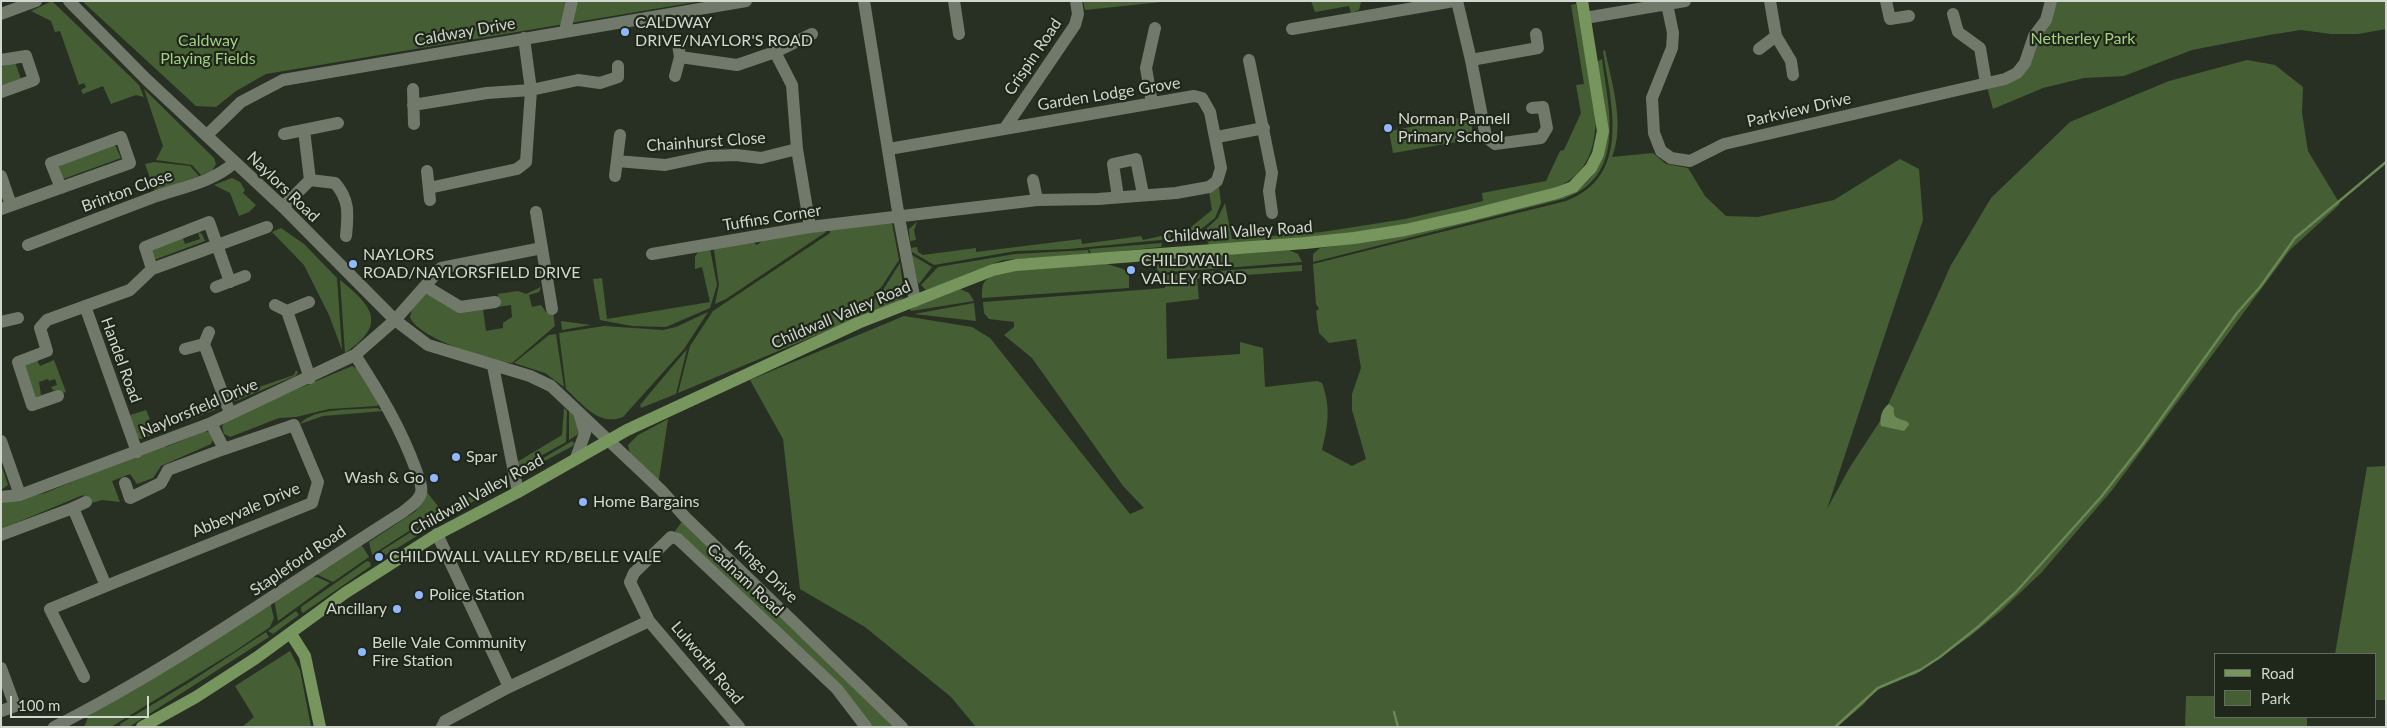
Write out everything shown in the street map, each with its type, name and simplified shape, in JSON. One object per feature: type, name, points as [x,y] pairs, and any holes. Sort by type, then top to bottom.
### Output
[{"type":"main road","points":[[1582,1],[1585,18]]},
{"type":"main road","name":"Childwall Valley Road","points":[[142,727],[196,697],[291,634],[345,593],[437,534],[518,492],[607,440],[682,403],[815,342],[993,270],[1016,265],[1305,244],[1405,230],[1475,214],[1557,193],[1573,187],[1591,168],[1598,154],[1603,131],[1585,18]]},
{"type":"main road","points":[[291,634],[305,656],[320,727]]},
{"type":"street","points":[[1,14],[36,1]]},
{"type":"street","name":"Naylors Road","points":[[69,1],[234,163],[283,207],[395,320],[428,345],[542,381],[607,440]]},
{"type":"street","points":[[565,31],[572,1]]},
{"type":"street","name":"Caldway Drive","points":[[207,135],[240,102],[283,80],[746,1]]},
{"type":"street","points":[[864,1],[899,218],[915,301]]},
{"type":"street","points":[[954,1],[959,34]]},
{"type":"street","name":"Crispin Road","points":[[1005,128],[1076,25],[1078,14],[1076,1]]},
{"type":"street","points":[[1292,29],[1456,1],[1472,60],[1486,137],[1495,144],[1541,138],[1547,128],[1543,107],[1532,108]]},
{"type":"street","points":[[1585,18],[1637,5],[1685,1]]},
{"type":"street","points":[[1770,1],[1776,36],[1791,61],[1793,75]]},
{"type":"street","points":[[1886,1],[1890,19],[1909,16]]},
{"type":"street","name":"Parkview Drive","points":[[1667,4],[1673,33],[1672,48],[1652,98],[1654,134],[1661,151],[1671,158],[1690,161],[1724,144],[1986,83],[2018,73],[2025,63],[2034,36],[2046,20],[2051,1]]},
{"type":"street","points":[[1953,14],[1958,32],[1980,48],[1986,83]]},
{"type":"street","points":[[1152,103],[1146,68],[1155,28]]},
{"type":"street","points":[[675,76],[679,51],[737,64],[775,52],[812,34]]},
{"type":"street","points":[[1472,60],[1538,48],[1536,34]]},
{"type":"street","points":[[1759,49],[1776,36]]},
{"type":"street","points":[[427,171],[430,194],[517,169],[526,162],[531,90],[524,38]]},
{"type":"street","points":[[775,52],[792,85],[797,149],[810,227]]},
{"type":"street","points":[[1,60],[26,56],[34,80],[1,92]]},
{"type":"street","points":[[1250,60],[1272,173],[1269,191],[1272,213]]},
{"type":"street","points":[[413,104],[487,93],[531,90],[578,80],[600,83],[618,77],[618,66]]},
{"type":"street","points":[[413,89],[414,124]]},
{"type":"street","name":"Garden Lodge Grove","points":[[889,149],[1194,96],[1202,98],[1210,112],[1217,137],[1221,168],[1217,182],[1209,187],[1176,193],[1036,200],[899,218]]},
{"type":"street","points":[[284,134],[338,123]]},
{"type":"street","points":[[1217,137],[1264,128]]},
{"type":"street","points":[[304,130],[310,180]]},
{"type":"street","points":[[615,176],[620,135]]},
{"type":"street","points":[[1,176],[6,207],[60,188],[130,163],[121,137],[51,163],[60,188]]},
{"type":"street","name":"Chainhurst Close","points":[[617,161],[665,165],[708,156],[736,155],[761,158],[797,149]]},
{"type":"street","points":[[1118,197],[1113,164],[1136,159],[1143,194]]},
{"type":"street","name":"Brinton Close","points":[[28,245],[156,196],[203,182],[222,174],[234,163]]},
{"type":"street","points":[[283,207],[310,180]]},
{"type":"street","points":[[310,180],[335,183],[344,193],[349,209],[346,236]]},
{"type":"street","points":[[1033,180],[1036,200]]},
{"type":"street","points":[[536,212],[552,309]]},
{"type":"street","name":"Tuffins Corner","points":[[652,254],[810,227],[899,218]]},
{"type":"street","points":[[152,269],[145,247],[209,222],[230,282]]},
{"type":"street","points":[[58,396],[32,405],[18,362],[47,351],[40,328],[48,320],[130,290],[152,269],[267,227]]},
{"type":"street","name":"Naylorsfield Drive","points":[[1,497],[20,495],[211,423],[310,378],[355,355],[395,320],[441,268],[542,248]]},
{"type":"street","points":[[216,287],[245,276]]},
{"type":"street","points":[[425,286],[460,307],[495,302]]},
{"type":"street","points":[[309,302],[281,308],[310,378]]},
{"type":"street","name":"Handel Road","points":[[85,306],[136,452]]},
{"type":"street","points":[[1,322],[18,318]]},
{"type":"street","points":[[185,349],[206,338],[230,413]]},
{"type":"street","name":"Stapleford Road","points":[[54,727],[132,684],[238,621],[403,512],[415,502],[421,493],[421,484],[406,442],[388,406],[355,355]]},
{"type":"street","points":[[493,366],[518,492]]},
{"type":"street","points":[[576,458],[581,450],[585,433],[579,413]]},
{"type":"street","points":[[211,423],[224,449]]},
{"type":"street","name":"Abbeyvale Drive","points":[[84,677],[50,609],[312,503],[318,482],[294,425],[168,470],[160,483],[130,498],[125,482]]},
{"type":"street","name":"Kings Drive","points":[[607,440],[661,490],[685,517],[902,727]]},
{"type":"street","points":[[1,441],[20,495]]},
{"type":"street","points":[[1,535],[86,502]]},
{"type":"street","points":[[73,508],[106,586]]},
{"type":"street","points":[[437,534],[509,687]]},
{"type":"street","name":"Cadnam Road","points":[[649,621],[630,582],[634,573],[671,537],[678,539],[837,689],[866,727]]},
{"type":"street","points":[[442,727],[445,722],[509,687],[649,621]]},
{"type":"street","name":"Lulworth Road","points":[[649,621],[735,725]]},
{"type":"street","points":[[1,668],[15,706],[1,711]]},
{"type":"green space","points":[[52,1],[139,85],[144,97],[136,95],[111,104],[103,86],[83,94],[81,90],[86,87],[84,83],[79,85],[60,31],[55,32],[51,21],[31,11]]},
{"type":"green space","name":"Caldway Playing Fields","points":[[82,1],[702,1],[266,74],[236,91],[216,107],[196,106]]},
{"type":"green space","points":[[1083,1],[1171,1],[1085,10]]},
{"type":"green space","points":[[1311,1],[1361,2],[1359,10],[1351,13],[1349,6],[1315,12]]},
{"type":"green space","name":"Netherley Park","points":[[2051,1],[2386,1],[2386,29],[2358,34],[2331,34],[2301,30],[2192,50],[2124,76],[2084,78],[2043,88],[1993,109],[1986,83],[2018,73]]},
{"type":"green space","points":[[1576,4],[1596,118],[1591,152],[1583,167],[1571,179],[1554,188],[1535,194],[1415,223],[1355,233],[1306,238],[1209,245],[1207,241],[1204,241],[1205,230],[1218,218],[1225,203],[1232,239],[1322,232],[1405,219],[1483,201],[1482,193],[1546,181],[1560,151],[1564,150],[1581,113],[1576,85],[1584,84],[1571,5]]},
{"type":"green space","points":[[1605,50],[1614,90],[1617,118],[1616,144],[1612,157],[1653,153],[1666,164],[1688,168],[1705,196],[1726,216],[1758,217],[1834,200],[1900,159],[1919,169],[1923,220],[1827,509],[1850,467],[1882,418],[1951,265],[1991,198],[2070,122],[2169,81],[2247,60],[2275,65],[2303,87],[2302,113],[2308,151],[2340,204],[2290,250],[2113,489],[2042,572],[2001,611],[1969,637],[1916,674],[1878,687],[1863,705],[1837,727],[976,727],[951,697],[865,627],[800,589],[783,439],[750,380],[904,316],[972,327],[990,338],[1130,514],[1144,508],[1123,486],[1032,358],[1004,335],[1014,327],[1014,322],[989,319],[984,313],[983,302],[1165,288],[1165,275],[1200,273],[1200,278],[1197,279],[1199,299],[1166,303],[1167,359],[1240,354],[1240,342],[1263,348],[1265,387],[1317,381],[1322,383],[1327,400],[1328,416],[1322,450],[1352,466],[1366,459],[1352,410],[1352,394],[1361,368],[1356,339],[1329,343],[1319,333],[1316,311],[1319,309],[1316,304],[1313,264],[1566,201],[1587,190],[1601,174],[1609,157],[1612,136],[1610,93],[1603,51]]},
{"type":"green space","points":[[1602,59],[1610,120],[1609,140],[1605,159],[1597,175],[1583,189],[1563,199],[1313,262],[1313,254],[1320,248],[1371,241],[1579,189],[1592,176],[1600,162],[1605,147],[1606,113],[1597,62]]},
{"type":"green space","points":[[15,62],[21,79],[1,86],[1,67]]},
{"type":"green space","points":[[144,89],[214,158],[216,164],[212,171],[201,175],[192,165],[156,160],[163,146]]},
{"type":"green space","points":[[1470,116],[1474,139],[1393,153],[1389,131]]},
{"type":"green space","points":[[115,145],[121,158],[63,179],[59,167],[61,165]]},
{"type":"green space","points":[[154,162],[190,166],[199,176],[155,192],[145,164]]},
{"type":"green space","points":[[232,178],[240,182],[245,190],[243,193],[256,205],[249,212],[239,216],[230,193],[214,185]]},
{"type":"green space","points":[[1219,187],[1221,203],[1215,218],[1191,237],[1069,249],[1016,251],[934,265],[912,252],[911,248],[917,247],[918,252],[923,255],[976,248],[976,252],[1081,239],[1082,244],[1141,236],[1143,240],[1170,234],[1171,238],[1180,236],[1212,210],[1209,192]]},
{"type":"green space","points":[[917,222],[914,230],[916,240],[910,241],[909,229]]},
{"type":"green space","points":[[892,223],[899,260],[882,286],[855,319],[678,393],[690,346],[713,311],[830,233],[830,229]]},
{"type":"green space","points":[[281,228],[304,244],[337,278],[342,350],[329,315],[304,265],[272,232]]},
{"type":"green space","points":[[825,230],[826,232],[726,299],[715,304],[719,285],[714,250],[716,248],[753,242],[757,245],[762,241]]},
{"type":"green space","points":[[198,232],[202,234],[205,241],[146,263],[143,253],[183,238],[185,244],[200,239]]},
{"type":"green space","points":[[1162,243],[1161,247],[1091,254],[1089,249]]},
{"type":"green space","points":[[710,249],[717,285],[710,308],[666,327],[632,326],[600,320],[593,279],[602,278],[607,319],[710,302],[702,267],[695,269],[695,257],[698,252]]},
{"type":"green space","points":[[1088,250],[1089,254],[1003,260],[926,290],[921,285],[938,267],[1015,254]]},
{"type":"green space","points":[[1289,250],[1298,254],[1302,262],[1158,273],[1156,265],[1182,258]]},
{"type":"green space","points":[[912,255],[932,267],[919,284],[917,280]]},
{"type":"green space","points":[[900,263],[904,296],[899,301],[858,317],[883,290]]},
{"type":"green space","points":[[1107,264],[1129,273],[1129,288],[982,298],[982,287],[986,280],[999,274],[1028,269]]},
{"type":"green space","points":[[1302,265],[1302,271],[1203,278],[1203,272]]},
{"type":"green space","points":[[340,280],[361,299],[371,316],[371,325],[366,334],[345,353]]},
{"type":"green space","points":[[541,287],[539,292],[529,295],[532,307],[541,305],[546,312],[553,312],[555,326],[512,363],[488,358],[455,347],[426,333],[415,325],[410,317],[412,309],[426,293],[457,307],[499,302],[498,294],[518,291],[526,294]],"holes":[[[511,305],[512,317],[503,323],[503,328],[486,331],[483,309]]]},
{"type":"green space","points":[[960,289],[969,293],[974,301],[911,311],[909,308]]},
{"type":"green space","points":[[974,303],[976,321],[914,314]]},
{"type":"green space","points":[[708,312],[684,349],[623,417],[606,419],[598,416],[584,407],[566,389],[559,333],[604,326],[663,330],[676,327]]},
{"type":"green space","points":[[561,321],[591,325],[562,330]]},
{"type":"green space","points":[[556,334],[564,387],[545,373],[514,363],[549,335]]},
{"type":"green space","points":[[687,349],[676,394],[641,408],[640,405]]},
{"type":"green space","points":[[37,360],[40,366],[54,360],[66,392],[60,394],[58,390],[53,390],[51,387],[57,385],[55,379],[49,381],[48,379],[39,382],[41,395],[35,398],[22,365]]},
{"type":"green space","points":[[352,366],[359,369],[383,401],[377,406],[329,409],[296,417],[279,418],[230,437],[224,434],[222,426],[229,418]]},
{"type":"green space","points":[[296,370],[298,373],[295,376],[236,401],[230,397],[294,375]]},
{"type":"green space","points":[[218,401],[215,410],[186,421],[184,414]]},
{"type":"green space","points":[[377,408],[384,411],[323,416],[300,424],[306,419],[325,412]]},
{"type":"green space","points":[[564,408],[567,411],[566,442],[519,468],[517,462],[562,435]]},
{"type":"green space","points":[[569,409],[577,419],[580,433],[569,440]]},
{"type":"green space","points":[[146,410],[150,419],[146,421],[152,435],[141,439],[138,438],[130,415]]},
{"type":"green space","points":[[668,419],[658,481],[630,454],[628,445],[638,435]]},
{"type":"green space","points":[[205,431],[209,432],[213,440],[211,444],[161,466],[153,478],[137,484],[130,474],[112,481],[120,502],[102,500],[88,504],[83,495],[1,529],[1,503],[45,493],[164,444],[166,447]]},
{"type":"green space","points":[[572,441],[575,444],[571,447],[520,474],[520,472]]},
{"type":"green space","points":[[1,464],[8,485],[1,490]]},
{"type":"green space","points":[[2386,466],[2386,700],[2377,700],[2377,653],[2335,653],[2367,467]]},
{"type":"green space","points":[[490,485],[491,491],[464,507],[460,506],[459,503]]},
{"type":"green space","points":[[426,491],[441,510],[372,555],[369,542],[416,511]]},
{"type":"green space","points":[[450,508],[448,517],[432,527],[429,521]]},
{"type":"green space","points":[[685,517],[902,727],[864,727],[860,718],[671,537]]},
{"type":"green space","points":[[427,522],[430,528],[386,555],[381,551]]},
{"type":"green space","points":[[361,544],[369,557],[333,582],[314,573]]},
{"type":"green space","points":[[367,561],[370,562],[371,566],[303,613],[301,611],[301,607]]},
{"type":"green space","points":[[309,577],[317,577],[330,583],[278,621],[274,600]]},
{"type":"green space","points":[[270,602],[274,618],[270,627],[235,651],[111,727],[84,727],[89,715]]},
{"type":"green space","points":[[296,611],[299,615],[273,634],[268,631]]},
{"type":"green space","points":[[266,632],[269,637],[129,727],[121,727],[120,724],[190,682]]},
{"type":"green space","points":[[290,651],[300,670],[311,727],[242,727],[254,717],[235,686]]},
{"type":"green space","points":[[2186,696],[2214,696],[2214,718],[2307,718],[2307,727],[2185,727]]},
{"type":"shaded area","points":[[1889,404],[1894,408],[1895,417],[1908,422],[1909,425],[1904,431],[1881,426],[1882,414]]},
{"type":"waterway","points":[[1835,727],[1878,688],[1920,670],[1940,657],[1979,626],[2016,592],[2101,497],[2142,445],[2237,313],[2260,287],[2295,238],[2386,162]]},
{"type":"waterway","points":[[1394,712],[1398,727]]},
{"type":"place","name":"CALDWAY DRIVE/NAYLOR'S ROAD","points":[[625,32]]},
{"type":"place","name":"Norman Pannell Primary School","points":[[1388,128]]},
{"type":"place","name":"NAYLORS ROAD/NAYLORSFIELD DRIVE","points":[[353,264]]},
{"type":"place","name":"CHILDWALL VALLEY ROAD","points":[[1131,270]]},
{"type":"place","name":"Spar","points":[[456,457]]},
{"type":"place","name":"Wash & Go","points":[[434,478]]},
{"type":"place","name":"Home Bargains","points":[[583,502]]},
{"type":"place","name":"CHILDWALL VALLEY RD/BELLE VALE","points":[[379,557]]},
{"type":"place","name":"Police Station","points":[[419,595]]},
{"type":"place","name":"Ancillary","points":[[397,609]]},
{"type":"place","name":"Belle Vale Community Fire Station","points":[[362,652]]}]
